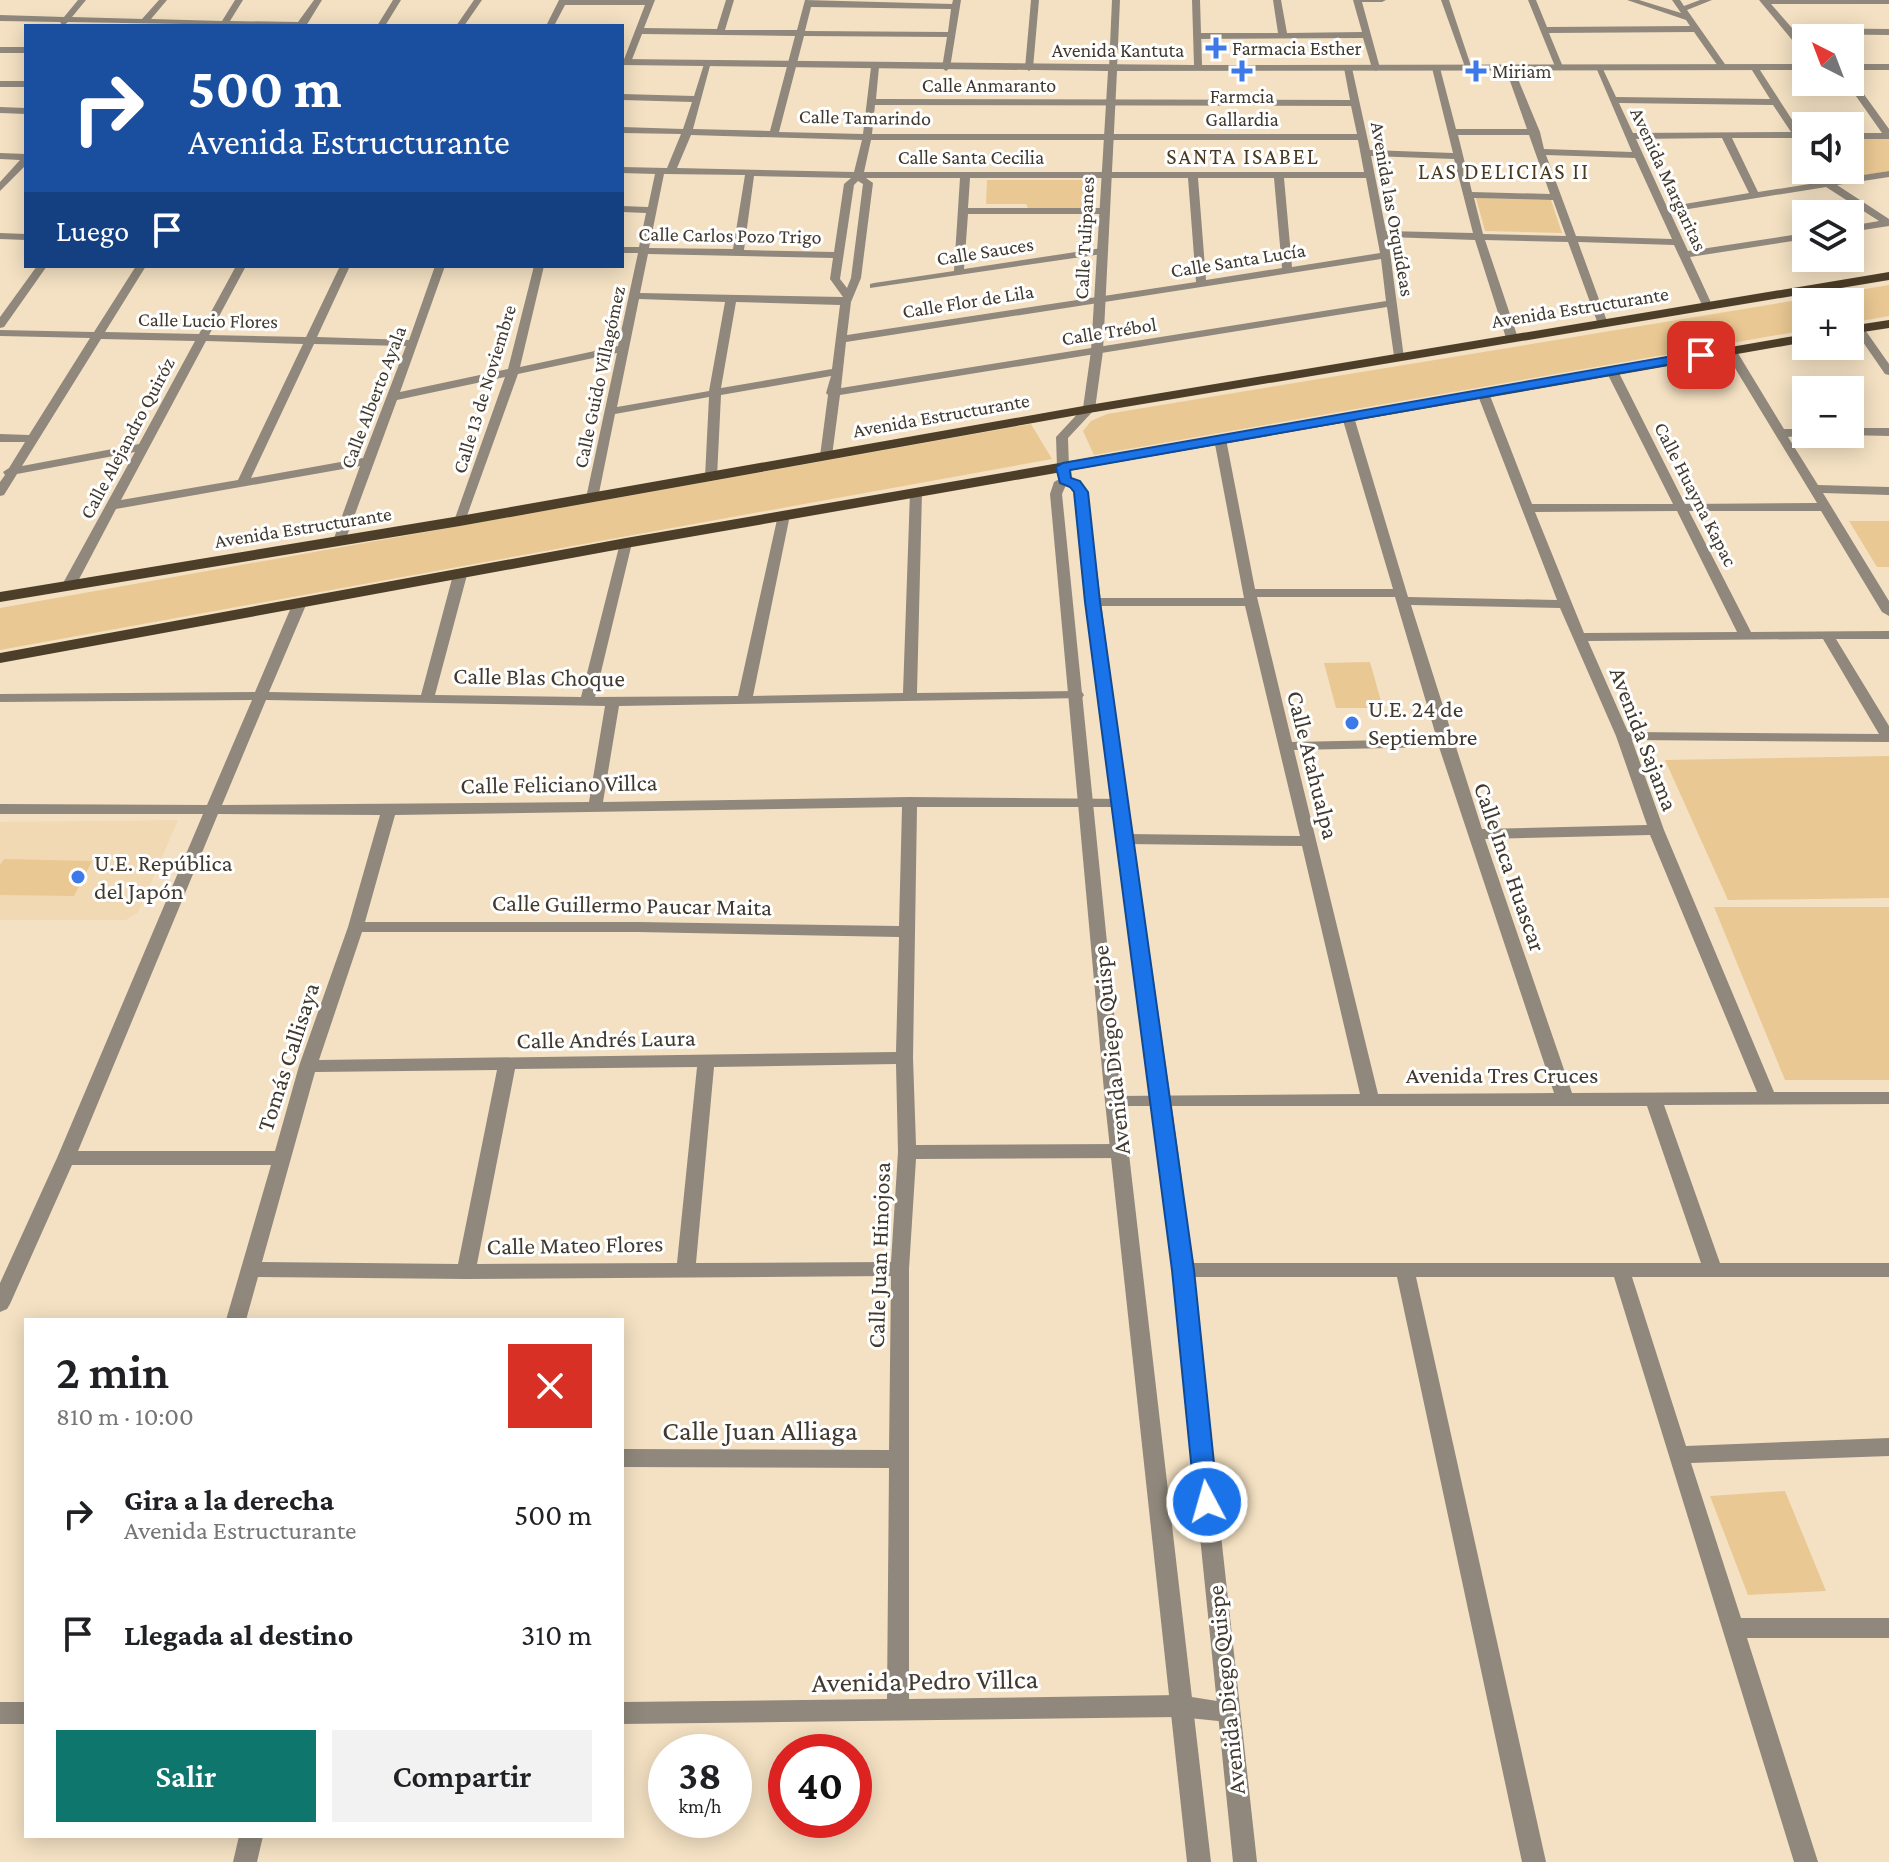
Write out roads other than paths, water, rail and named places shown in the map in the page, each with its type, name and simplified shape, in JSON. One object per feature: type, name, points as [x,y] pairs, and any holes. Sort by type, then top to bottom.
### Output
[{"type":"main road","name":"Avenida Estructurante","points":[[0,597],[460,521],[1400,356],[1889,276]]},
{"type":"main road","points":[[1864,328],[1889,324]]},
{"type":"main road","points":[[0,658],[626,543],[916,492],[1064,473],[1220,439],[1792,340]]},
{"type":"street","points":[[63,23],[82,0]]},
{"type":"street","points":[[145,21],[163,0]]},
{"type":"street","points":[[0,18],[63,23],[145,21],[224,24],[239,0]]},
{"type":"street","points":[[302,24],[318,0]]},
{"type":"street","points":[[382,24],[397,0]]},
{"type":"street","points":[[461,24],[478,0]]},
{"type":"street","points":[[720,32],[730,0]]},
{"type":"street","points":[[1029,68],[1035,0]]},
{"type":"street","name":"Calle Tulipanes","points":[[1089,409],[1097,351],[1116,0]]},
{"type":"street","points":[[1196,0],[1198,67]]},
{"type":"street","points":[[1277,0],[1283,35]]},
{"type":"street","points":[[1376,68],[1357,0],[1382,0]]},
{"type":"street","points":[[1445,0],[1469,67]]},
{"type":"street","points":[[1532,0],[1559,67]]},
{"type":"street","points":[[1631,0],[1688,18]]},
{"type":"street","points":[[1708,0],[1679,4],[1723,67]]},
{"type":"street","points":[[551,24],[563,1],[651,2],[641,31],[624,62]]},
{"type":"street","points":[[1764,1],[1889,2]]},
{"type":"street","points":[[1764,1],[1792,34]]},
{"type":"street","points":[[774,134],[809,2],[956,4],[946,68]]},
{"type":"street","points":[[1544,30],[1696,29]]},
{"type":"street","points":[[641,31],[951,35]]},
{"type":"street","points":[[1790,31],[1889,32]]},
{"type":"street","points":[[1197,36],[1366,35]]},
{"type":"street","points":[[0,50],[24,50]]},
{"type":"street","name":"Avenida Kantuta","points":[[624,62],[946,68],[1792,67]]},
{"type":"street","name":"Calle Guido Villagómez","points":[[592,498],[651,210],[666,171],[687,132],[708,64]]},
{"type":"street","points":[[847,299],[835,279],[849,184],[858,176],[867,137],[875,67]]},
{"type":"street","points":[[1509,67],[1603,324]]},
{"type":"street","name":"Avenida Margaritas","points":[[1598,67],[1708,307]]},
{"type":"street","points":[[1754,67],[1792,123]]},
{"type":"street","points":[[1864,67],[1889,67]]},
{"type":"street","name":"Avenida las Orquídeas","points":[[1348,68],[1382,234],[1400,356]]},
{"type":"street","points":[[1436,68],[1456,156],[1512,338]]},
{"type":"street","points":[[0,84],[24,84]]},
{"type":"street","points":[[1861,96],[1889,136]]},
{"type":"street","points":[[624,97],[696,99]]},
{"type":"street","points":[[1613,100],[1775,102]]},
{"type":"street","name":"Calle Anmaranto","points":[[869,102],[1356,103]]},
{"type":"street","points":[[0,110],[24,111]]},
{"type":"street","name":"Calle Tamarindo","points":[[624,130],[867,137],[1363,137]]},
{"type":"street","points":[[1451,132],[1535,132]]},
{"type":"street","points":[[1630,136],[1792,135]]},
{"type":"street","points":[[1726,136],[1755,195]]},
{"type":"street","points":[[1864,136],[1889,136]]},
{"type":"street","points":[[1542,152],[1639,155]]},
{"type":"street","points":[[1365,153],[1456,156]]},
{"type":"street","points":[[0,156],[24,156]]},
{"type":"street","points":[[0,188],[24,158]]},
{"type":"street","name":"Calle Santa Cecilia","points":[[624,170],[858,176],[1368,175]]},
{"type":"street","points":[[738,253],[750,173]]},
{"type":"street","points":[[1864,178],[1889,174]]},
{"type":"street","points":[[959,273],[965,175]]},
{"type":"street","points":[[1193,175],[1201,284]]},
{"type":"street","points":[[1279,175],[1287,271]]},
{"type":"street","points":[[826,456],[832,393],[847,299],[856,278],[868,183],[858,176]]},
{"type":"street","points":[[1664,210],[1828,184],[1889,222]]},
{"type":"street","points":[[1468,195],[1558,197]]},
{"type":"street","points":[[624,209],[651,210]]},
{"type":"street","points":[[962,211],[1103,211]]},
{"type":"street","points":[[1864,226],[1889,222]]},
{"type":"street","points":[[1382,234],[1679,242]]},
{"type":"street","points":[[0,236],[24,237]]},
{"type":"street","points":[[1685,255],[1792,238]]},
{"type":"street","name":"Calle Carlos Pozo Trigo","points":[[624,250],[838,255]]},
{"type":"street","name":"Calle Sauces","points":[[874,286],[1102,251]]},
{"type":"street","name":"Calle Santa Lucía","points":[[1099,298],[1383,256]]},
{"type":"street","points":[[0,325],[41,268]]},
{"type":"street","points":[[0,492],[7,472],[32,439],[140,268]]},
{"type":"street","name":"Calle Alejandro Quiróz","points":[[69,585],[240,268]]},
{"type":"street","points":[[243,482],[344,268]]},
{"type":"street","name":"Calle Alberto Ayala","points":[[339,541],[367,461],[395,397],[439,268]]},
{"type":"street","name":"Calle 13 de Noviembre","points":[[460,521],[513,371],[539,268]]},
{"type":"street","points":[[633,296],[731,300],[847,299]]},
{"type":"street","name":"Calle Flor de Lila","points":[[843,339],[1099,298]]},
{"type":"street","points":[[711,477],[715,391],[731,300]]},
{"type":"street","name":"Calle Trébol","points":[[832,393],[1392,303]]},
{"type":"street","name":"Calle Lucio Flores","points":[[0,333],[414,343]]},
{"type":"street","points":[[1864,342],[1889,372]]},
{"type":"street","points":[[395,397],[623,348]]},
{"type":"street","points":[[1730,350],[1889,612]]},
{"type":"street","points":[[609,412],[837,371]]},
{"type":"street","name":"Calle Huayna Kapac","points":[[1612,371],[1746,636]]},
{"type":"street","name":"Avenida Sajama","points":[[1483,393],[1565,604],[1623,736],[1656,830],[1768,1099]]},
{"type":"street","name":"Avenida Diego Quispe","points":[[1089,409],[1062,437],[1064,473],[1056,494],[1088,802],[1114,1102],[1122,1151],[1179,1706],[1199,1862]]},
{"type":"street","name":"Calle Inca Huascar","points":[[1348,417],[1445,743],[1565,1099]]},
{"type":"street","points":[[1864,432],[1889,432]]},
{"type":"street","points":[[1781,433],[1792,433]]},
{"type":"street","points":[[0,438],[32,439]]},
{"type":"street","name":"Calle Atahualpa","points":[[1220,439],[1250,598],[1370,1099]]},
{"type":"street","points":[[7,472],[144,447]]},
{"type":"street","points":[[110,506],[367,461]]},
{"type":"street","name":"Avenida Diego Quispe","points":[[1064,473],[1081,492],[1119,802],[1161,1100],[1183,1270],[1245,1862]]},
{"type":"street","points":[[1816,489],[1889,491]]},
{"type":"street","points":[[910,696],[916,492]]},
{"type":"street","points":[[1530,508],[1824,507]]},
{"type":"street","points":[[745,698],[784,515]]},
{"type":"street","points":[[587,701],[626,543]]},
{"type":"street","points":[[427,697],[460,575]]},
{"type":"street","points":[[1093,602],[1401,597],[1565,604]]},
{"type":"street","points":[[0,1304],[9,1263],[66,1158],[299,605]]},
{"type":"street","points":[[1826,634],[1889,738]]},
{"type":"street","points":[[1580,637],[1889,635]]},
{"type":"street","name":"Calle Blas Choque","points":[[0,698],[427,697],[613,702],[1077,695]]},
{"type":"street","points":[[595,808],[613,702]]},
{"type":"street","points":[[1623,736],[1889,738]]},
{"type":"street","points":[[1286,746],[1445,743]]},
{"type":"street","name":"Calle Juan Hinojosa","points":[[898,1710],[900,1269],[907,1152],[904,1058],[910,802]]},
{"type":"street","name":"Calle Feliciano Villca","points":[[0,809],[389,810],[1119,802]]},
{"type":"street","name":"Tomás Callisaya","points":[[237,1318],[308,1066],[356,927],[389,810]]},
{"type":"street","points":[[1476,834],[1656,830]]},
{"type":"street","points":[[1126,839],[1309,841]]},
{"type":"street","name":"Calle Guillermo Paucar Maita","points":[[356,927],[638,927],[907,932]]},
{"type":"street","name":"Calle Andrés Laura","points":[[308,1066],[904,1058]]},
{"type":"street","points":[[686,1270],[706,1062]]},
{"type":"street","points":[[466,1272],[507,1064]]},
{"type":"street","points":[[1653,1098],[1713,1269]]},
{"type":"street","name":"Avenida Tres Cruces","points":[[1114,1102],[1889,1098]]},
{"type":"street","points":[[907,1152],[1122,1151]]},
{"type":"street","points":[[66,1158],[281,1158]]},
{"type":"street","name":"Calle Mateo Flores","points":[[250,1269],[466,1272],[900,1269]]},
{"type":"street","points":[[1183,1270],[1889,1270]]},
{"type":"street","points":[[1405,1271],[1534,1862]]},
{"type":"street","points":[[1621,1271],[1806,1862]]},
{"type":"street","points":[[1677,1455],[1889,1447]]},
{"type":"street","name":"Calle Juan Alliaga","points":[[624,1458],[898,1459]]},
{"type":"street","points":[[1732,1628],[1889,1628]]},
{"type":"street","name":"Avenida Pedro Villca","points":[[624,1713],[1179,1706],[1228,1711]]},
{"type":"street","points":[[0,1713],[24,1713]]},
{"type":"street","points":[[245,1862],[251,1838]]},
{"type":"place","name":"Farmacia Esther","points":[[1216,48]]},
{"type":"place","name":"Farmcia Gallardia","points":[[1242,71]]},
{"type":"place","name":"Miriam","points":[[1476,71]]},
{"type":"place","name":"U.E. 24 de Septiembre","points":[[1352,723]]},
{"type":"place","name":"U.E. República del Japón","points":[[78,877]]},
{"type":"district","name":"SANTA ISABEL","points":[[1243,156]]},
{"type":"district","name":"LAS DELICIAS II","points":[[1504,171]]}]
